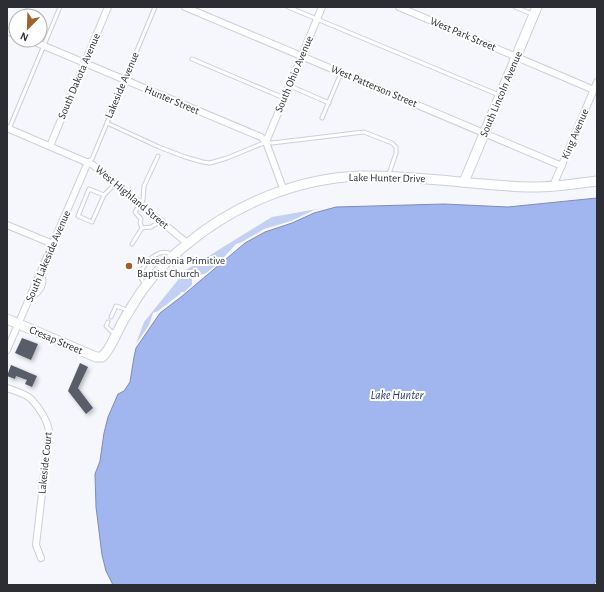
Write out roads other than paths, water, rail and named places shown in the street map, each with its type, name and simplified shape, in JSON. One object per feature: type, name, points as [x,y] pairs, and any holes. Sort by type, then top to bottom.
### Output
[{"type":"street","name":"South Dakota Avenue","points":[[50,146],[108,7]]},
{"type":"street","name":"West Patterson Street","points":[[185,7],[562,166]]},
{"type":"street","name":"South Ohio Avenue","points":[[266,142],[322,7]]},
{"type":"street","name":"West Park Street","points":[[398,7],[594,90]]},
{"type":"street","name":"South Lincoln Avenue","points":[[464,182],[536,11]]},
{"type":"street","name":"Hunter Street","points":[[48,48],[261,137],[266,142]]},
{"type":"street","name":"King Avenue","points":[[553,186],[597,82]]},
{"type":"street","name":"West Highland Street","points":[[8,128],[88,162],[116,183],[187,243]]},
{"type":"street","points":[[266,142],[284,191]]},
{"type":"street","name":"South Lakeside Avenue","points":[[7,350],[88,162]]},
{"type":"street","name":"Lake Hunter Drive","points":[[105,354],[129,311],[147,286],[174,255],[187,243],[221,219],[246,206],[284,191],[332,178],[360,176],[388,176],[528,187],[597,181]]},
{"type":"street","points":[[7,224],[53,244]]},
{"type":"street","name":"Cresap Street","points":[[7,319],[96,357],[102,357],[105,354]]},
{"type":"street","name":"Lakeside Court","points":[[7,388],[30,399],[47,421],[48,426],[49,432],[36,545],[41,558]]},
{"type":"lane","points":[[48,36],[60,7]]},
{"type":"lane","name":"Lakeside Avenue","points":[[88,162],[92,159],[155,7]]},
{"type":"lane","points":[[288,7],[500,96]]},
{"type":"lane","points":[[515,7],[536,11]]},
{"type":"lane","points":[[8,128],[43,48]]},
{"type":"lane","points":[[192,59],[284,98]]},
{"type":"lane","points":[[322,118],[341,73]]},
{"type":"lane","points":[[290,86],[329,103]]},
{"type":"lane","points":[[107,124],[185,158],[210,163],[227,158],[266,142],[272,143],[359,132],[368,133],[392,143],[396,147],[396,153],[388,176]]},
{"type":"lane","points":[[142,228],[140,222],[141,219],[135,212],[144,198],[144,186],[158,156]]},
{"type":"lane","points":[[104,195],[90,189],[78,216],[92,222],[104,195],[116,183]]},
{"type":"lane","points":[[142,228],[151,227],[161,221]]},
{"type":"lane","points":[[132,244],[142,228]]},
{"type":"lane","points":[[150,259],[161,252],[168,252],[174,255]]},
{"type":"lane","points":[[147,263],[141,271],[141,278],[147,286]]},
{"type":"lane","points":[[111,317],[116,306],[129,311]]},
{"type":"lane","points":[[108,322],[106,326],[116,334]]},
{"type":"water","name":"Lake Hunter","points":[[597,198],[597,580],[593,585],[113,585],[106,571],[102,555],[96,507],[95,474],[100,461],[108,417],[118,394],[124,391],[130,382],[136,348],[160,313],[245,243],[265,232],[292,223],[314,213],[336,207],[444,204],[508,207]]},
{"type":"place","name":"Macedonia Primitive Baptist Church","points":[[129,266]]}]
